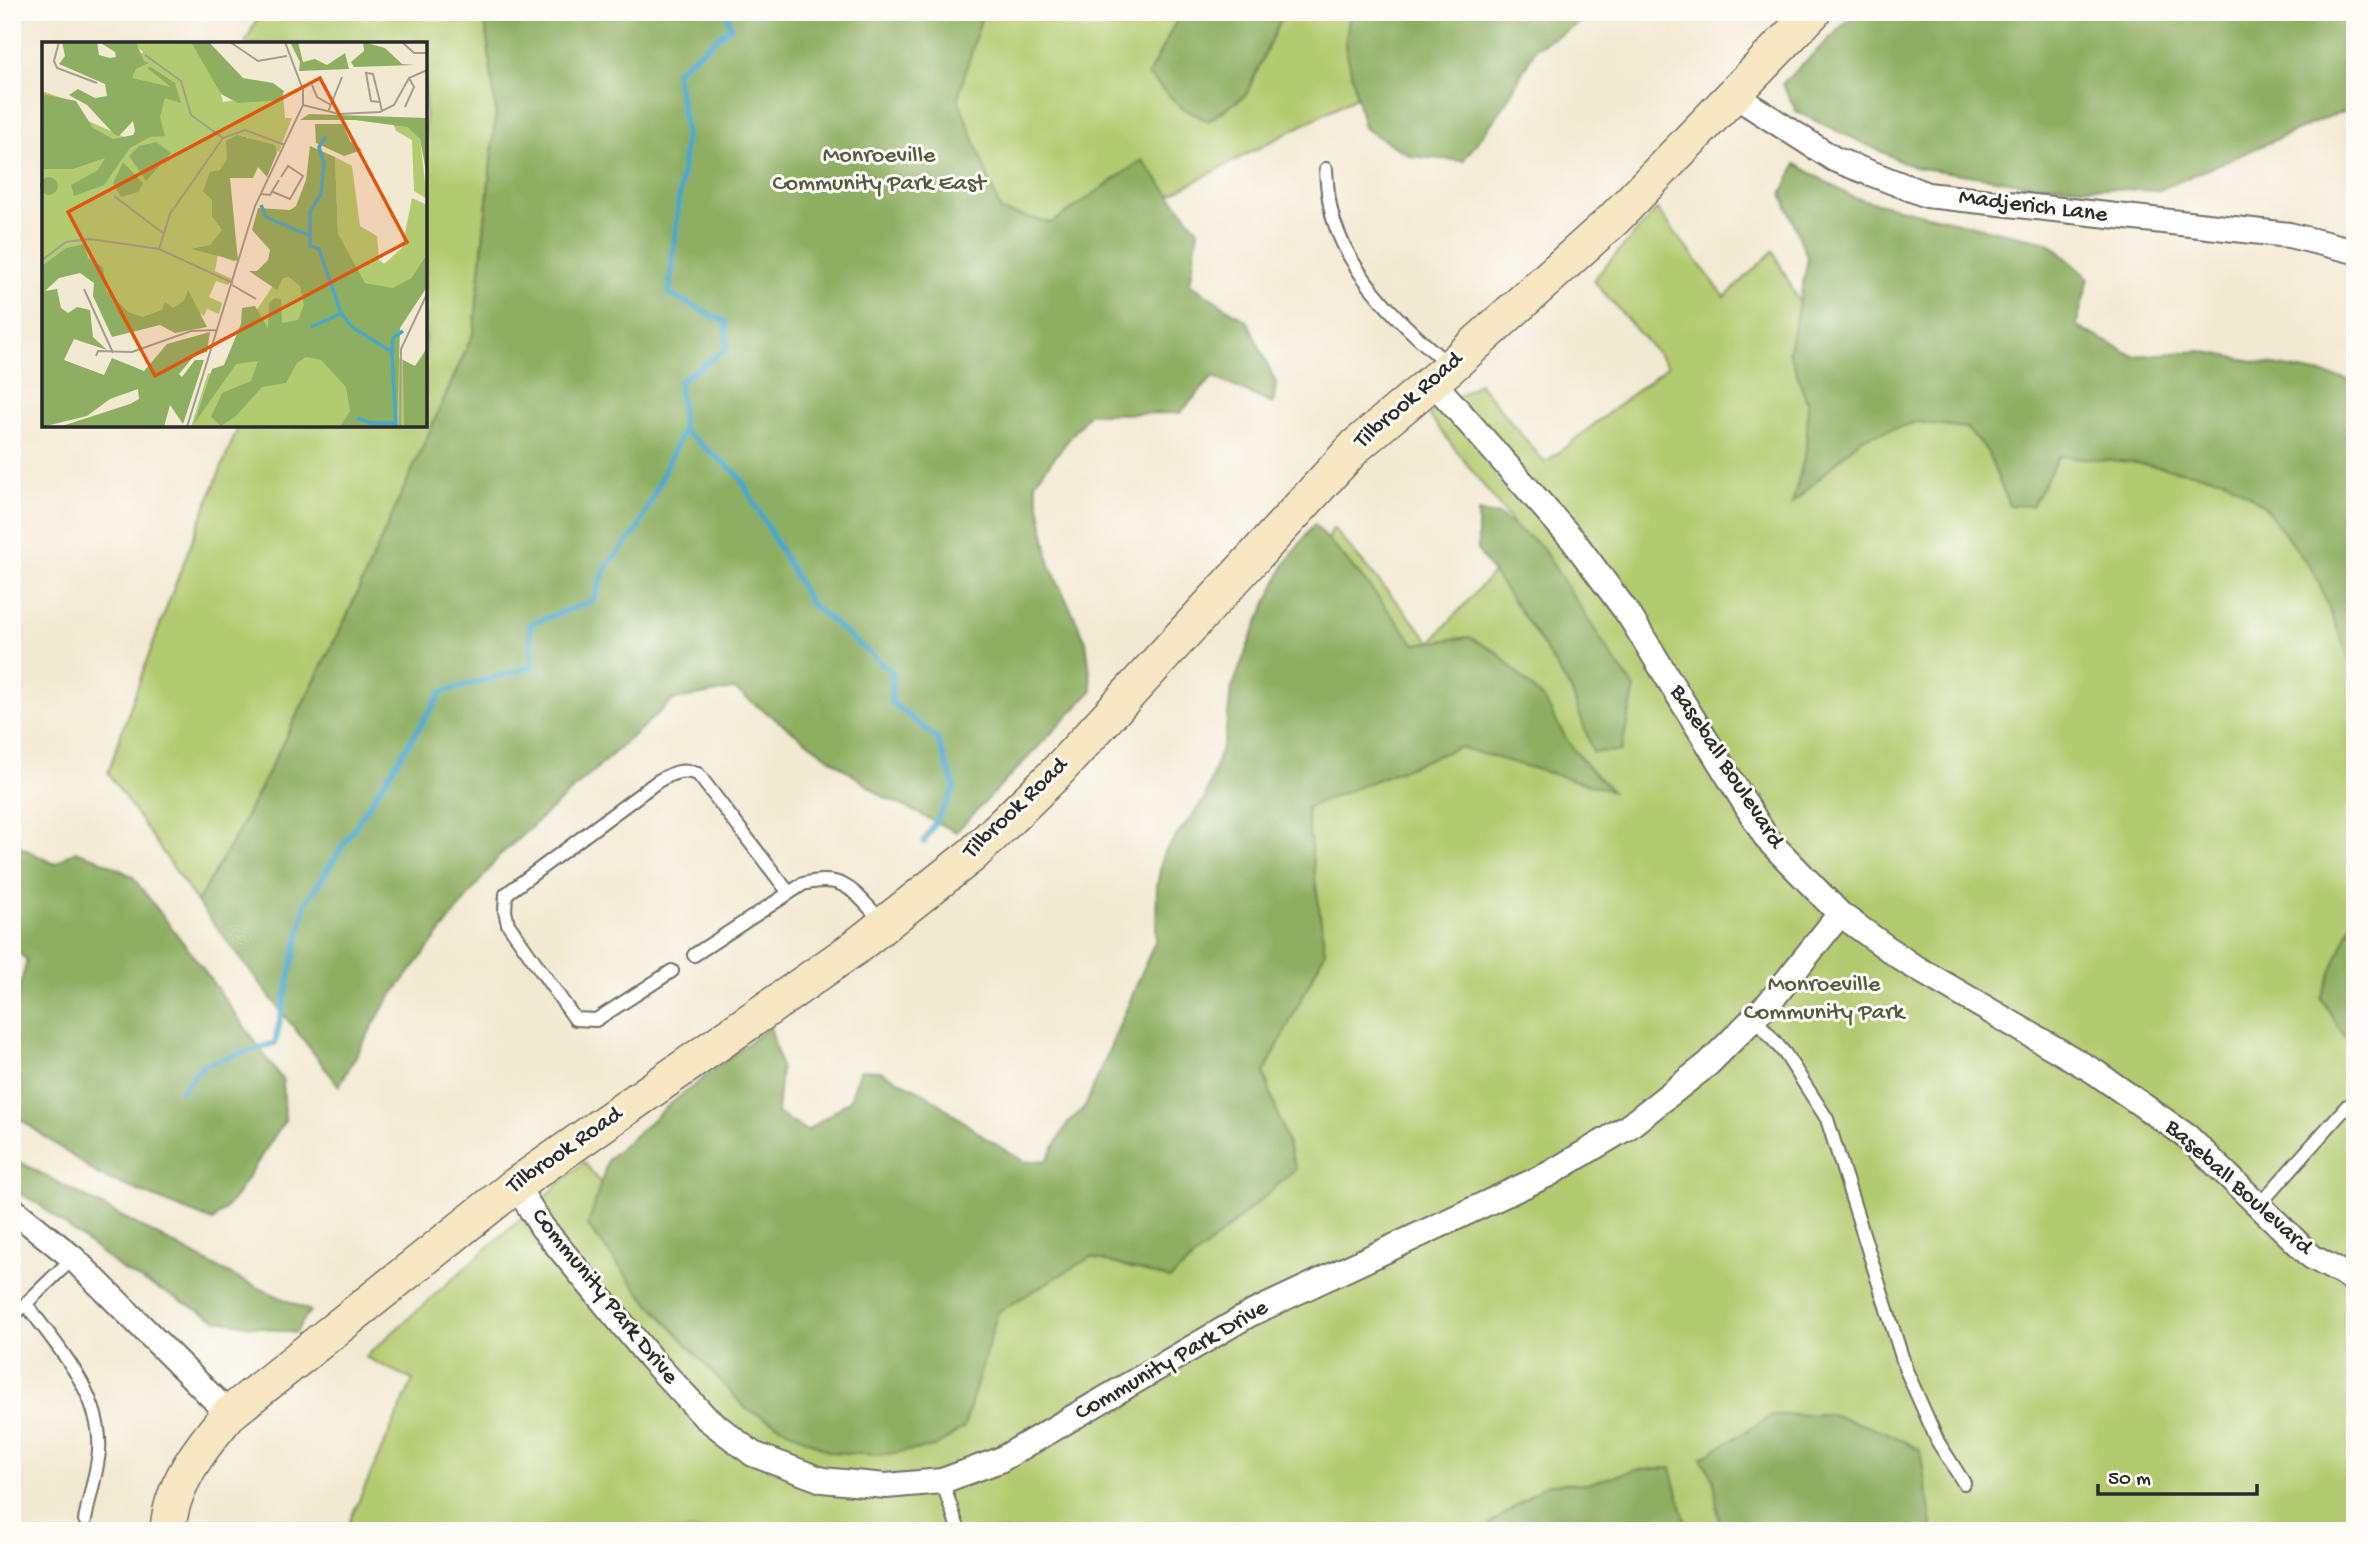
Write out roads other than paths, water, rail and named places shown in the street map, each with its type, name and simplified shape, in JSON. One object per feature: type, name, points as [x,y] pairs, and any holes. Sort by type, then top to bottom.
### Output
[{"type":"street","name":"Tilbrook Road","points":[[168,1531],[169,1518],[182,1481],[202,1447],[229,1414],[516,1185],[852,949],[973,854],[1053,776],[1356,446],[1442,374],[1614,219],[1813,12]]},
{"type":"street","name":"Madjerich Lane","points":[[1734,95],[1834,159],[1927,195],[2289,235],[2355,251]]},
{"type":"street","name":"Baseball Boulevard","points":[[1442,374],[1629,615],[1767,839],[1840,914],[1908,963],[2095,1072],[2188,1137],[2312,1257],[2355,1280]]},
{"type":"street","name":"Community Park Drive","points":[[516,1185],[542,1227],[651,1359],[705,1416],[753,1454],[822,1480],[886,1486],[942,1481],[1000,1460],[1250,1314],[1549,1174],[1628,1127],[1708,1064],[1754,1017],[1840,914]]},
{"type":"street","points":[[12,1209],[74,1258],[229,1414]]},
{"type":"lane","points":[[1326,169],[1327,195],[1335,226],[1345,248],[1377,294],[1429,347],[1442,374]]},
{"type":"lane","points":[[672,971],[596,1020],[575,1019],[508,924],[506,894],[658,781],[675,772],[687,770],[698,774],[789,893]]},
{"type":"lane","points":[[694,955],[803,884],[822,879],[846,884],[885,924]]},
{"type":"lane","points":[[1754,1017],[1786,1055],[1827,1119],[1906,1370],[1938,1442],[1964,1483]]},
{"type":"lane","points":[[2259,1205],[2347,1106]]},
{"type":"lane","points":[[12,1317],[74,1258]]},
{"type":"lane","points":[[26,1304],[73,1368],[96,1413],[99,1450],[85,1520]]},
{"type":"lane","points":[[942,1481],[959,1531]]},
{"type":"waterway","points":[[181,1091],[203,1065],[275,1043],[306,903],[442,692],[532,667],[530,624],[593,601],[607,565],[637,531],[683,430],[679,381],[727,349],[726,322],[669,294],[686,133],[676,71],[731,27],[726,12]]},
{"type":"waterway","points":[[683,430],[738,474],[810,603],[893,673],[891,702],[937,738],[955,788],[924,842]]},
{"type":"park label","name":"Monroeville Community Park East","points":[[879,170]]},
{"type":"park label","name":"Monroeville Community Park","points":[[1824,999]]}]
